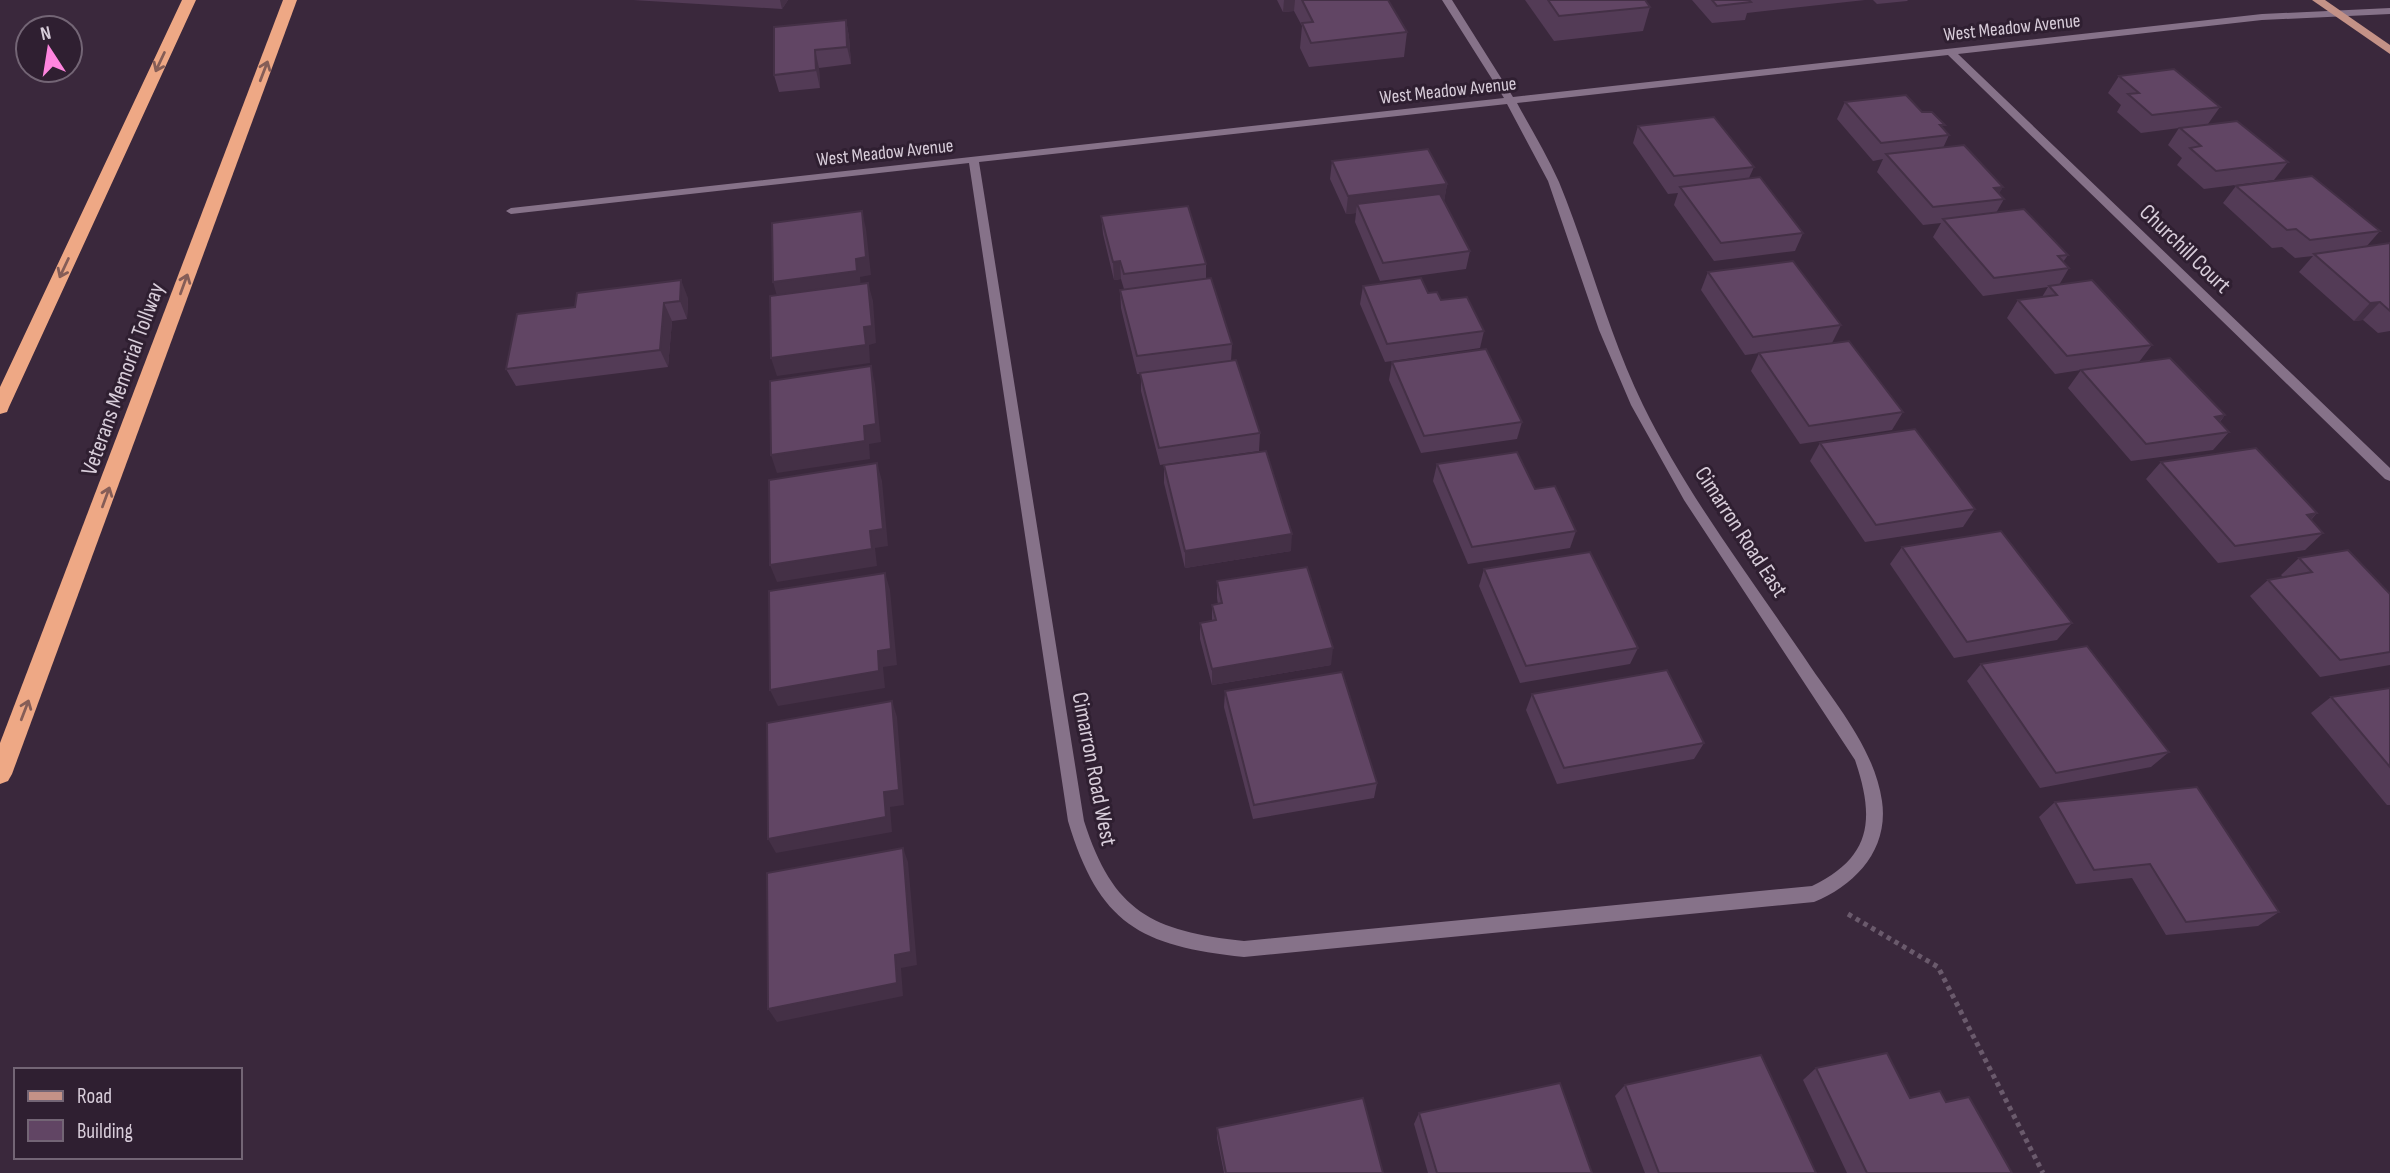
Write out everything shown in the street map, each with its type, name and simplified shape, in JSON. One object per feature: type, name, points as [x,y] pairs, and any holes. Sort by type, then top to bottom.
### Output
[{"type":"highway","points":[[0,407],[189,0]]},
{"type":"highway","name":"Veterans Memorial Tollway","points":[[0,774],[290,0]]},
{"type":"main road","points":[[2318,0],[2390,50]]},
{"type":"street","name":"Cimarron Road East","points":[[1447,0],[1511,102],[1553,181],[1605,330],[1637,405],[1689,497],[1862,757],[1874,790],[1877,818],[1869,848],[1847,876],[1814,894],[1625,912]]},
{"type":"street","name":"West Meadow Avenue","points":[[511,211],[2262,17],[2390,11]]},
{"type":"street","name":"Churchill Court","points":[[1951,52],[2390,476]]},
{"type":"street","name":"Cimarron Road West","points":[[974,160],[1076,821],[1093,872],[1110,898],[1133,919],[1163,934],[1203,946],[1244,949],[1625,912]]},
{"type":"path","points":[[1814,894],[1938,967],[2043,1173]]},
{"type":"building","points":[[1302,0],[1388,0],[1407,32],[1311,43],[1302,23],[1313,22]]},
{"type":"building","points":[[1548,0],[1645,0],[1650,7],[1559,16]]},
{"type":"building","points":[[1712,0],[1749,0],[1751,2],[1717,6]]},
{"type":"building","points":[[846,20],[847,47],[815,50],[816,70],[774,75],[774,27]]},
{"type":"building","points":[[2174,69],[2220,107],[2152,115],[2128,94],[2139,93],[2119,76]]},
{"type":"building","points":[[1906,95],[1922,112],[1932,112],[1945,125],[1940,125],[1949,135],[1881,143],[1845,102]]},
{"type":"building","points":[[1714,117],[1754,167],[1674,176],[1638,126]]},
{"type":"building","points":[[2237,121],[2288,162],[2216,171],[2190,148],[2201,146],[2180,128]]},
{"type":"building","points":[[1964,145],[2003,187],[1994,188],[2004,199],[1933,207],[1886,154]]},
{"type":"building","points":[[1428,149],[1447,184],[1348,196],[1332,161]]},
{"type":"building","points":[[2312,176],[2380,231],[2310,240],[2296,229],[2287,230],[2236,186]]},
{"type":"building","points":[[1760,177],[1803,233],[1721,243],[1680,187]]},
{"type":"building","points":[[1440,194],[1470,251],[1383,263],[1357,204]]},
{"type":"building","points":[[1188,206],[1206,264],[1124,274],[1120,261],[1113,262],[1101,216]]},
{"type":"building","points":[[2024,209],[2068,255],[2058,256],[2069,268],[1994,278],[1943,219]]},
{"type":"building","points":[[862,211],[866,257],[856,259],[857,271],[773,282],[772,223]]},
{"type":"building","points":[[2390,243],[2390,311],[2380,302],[2370,303],[2314,254]]},
{"type":"building","points":[[1793,261],[1841,325],[1753,337],[1708,272]]},
{"type":"building","points":[[1211,278],[1232,344],[1137,356],[1120,290]]},
{"type":"building","points":[[1421,278],[1428,293],[1437,292],[1441,300],[1467,297],[1484,331],[1387,344],[1363,286]]},
{"type":"building","points":[[681,280],[680,301],[664,303],[660,350],[506,369],[517,314],[575,307],[577,293]]},
{"type":"building","points":[[2092,280],[2152,345],[2067,356],[2018,300],[2057,295],[2049,286]]},
{"type":"building","points":[[868,283],[872,326],[864,327],[866,345],[771,358],[770,296]]},
{"type":"building","points":[[1849,341],[1903,412],[1809,426],[1759,353]]},
{"type":"building","points":[[1486,349],[1522,422],[1424,436],[1392,362]]},
{"type":"building","points":[[2170,358],[2225,415],[2215,417],[2229,432],[2146,444],[2081,370]]},
{"type":"building","points":[[1236,360],[1260,433],[1159,448],[1140,373]]},
{"type":"building","points":[[871,366],[876,424],[864,426],[865,441],[771,455],[770,381]]},
{"type":"building","points":[[1915,429],[1975,509],[1876,525],[1820,443]]},
{"type":"building","points":[[2256,448],[2317,513],[2307,515],[2323,533],[2235,546],[2161,462]]},
{"type":"building","points":[[1266,451],[1292,534],[1185,551],[1164,465]]},
{"type":"building","points":[[1517,452],[1535,489],[1555,486],[1576,531],[1472,547],[1437,464]]},
{"type":"building","points":[[877,463],[883,529],[870,531],[872,549],[770,565],[769,480]]},
{"type":"building","points":[[2001,531],[2072,623],[1967,642],[1902,547]]},
{"type":"building","points":[[2348,550],[2390,594],[2390,652],[2340,660],[2268,580],[2312,572],[2299,558]]},
{"type":"building","points":[[1590,552],[1638,648],[1526,666],[1484,569]]},
{"type":"building","points":[[1307,567],[1333,648],[1212,669],[1200,623],[1216,620],[1212,605],[1222,603],[1217,581]]},
{"type":"building","points":[[885,573],[891,649],[878,651],[879,671],[770,690],[769,591]]},
{"type":"building","points":[[2087,646],[2169,752],[2056,773],[1981,664]]},
{"type":"building","points":[[1667,670],[1704,743],[1564,768],[1532,694]]},
{"type":"building","points":[[1342,672],[1377,783],[1254,805],[1225,691]]},
{"type":"building","points":[[2390,688],[2390,767],[2331,697]]},
{"type":"building","points":[[892,701],[899,790],[884,792],[886,817],[768,839],[767,723]]},
{"type":"building","points":[[2197,787],[2279,912],[2186,922],[2150,864],[2094,870],[2055,802]]},
{"type":"building","points":[[903,848],[911,952],[895,955],[897,983],[768,1009],[767,873]]},
{"type":"building","points":[[1887,1053],[1910,1098],[1940,1091],[1946,1102],[1969,1097],[2012,1173],[1867,1173],[1816,1068]]},
{"type":"building","points":[[1761,1055],[1816,1173],[1659,1173],[1625,1085]]},
{"type":"building","points":[[1560,1083],[1592,1173],[1437,1173],[1419,1113]]},
{"type":"building","points":[[1363,1098],[1383,1173],[1226,1173],[1217,1128]]}]
